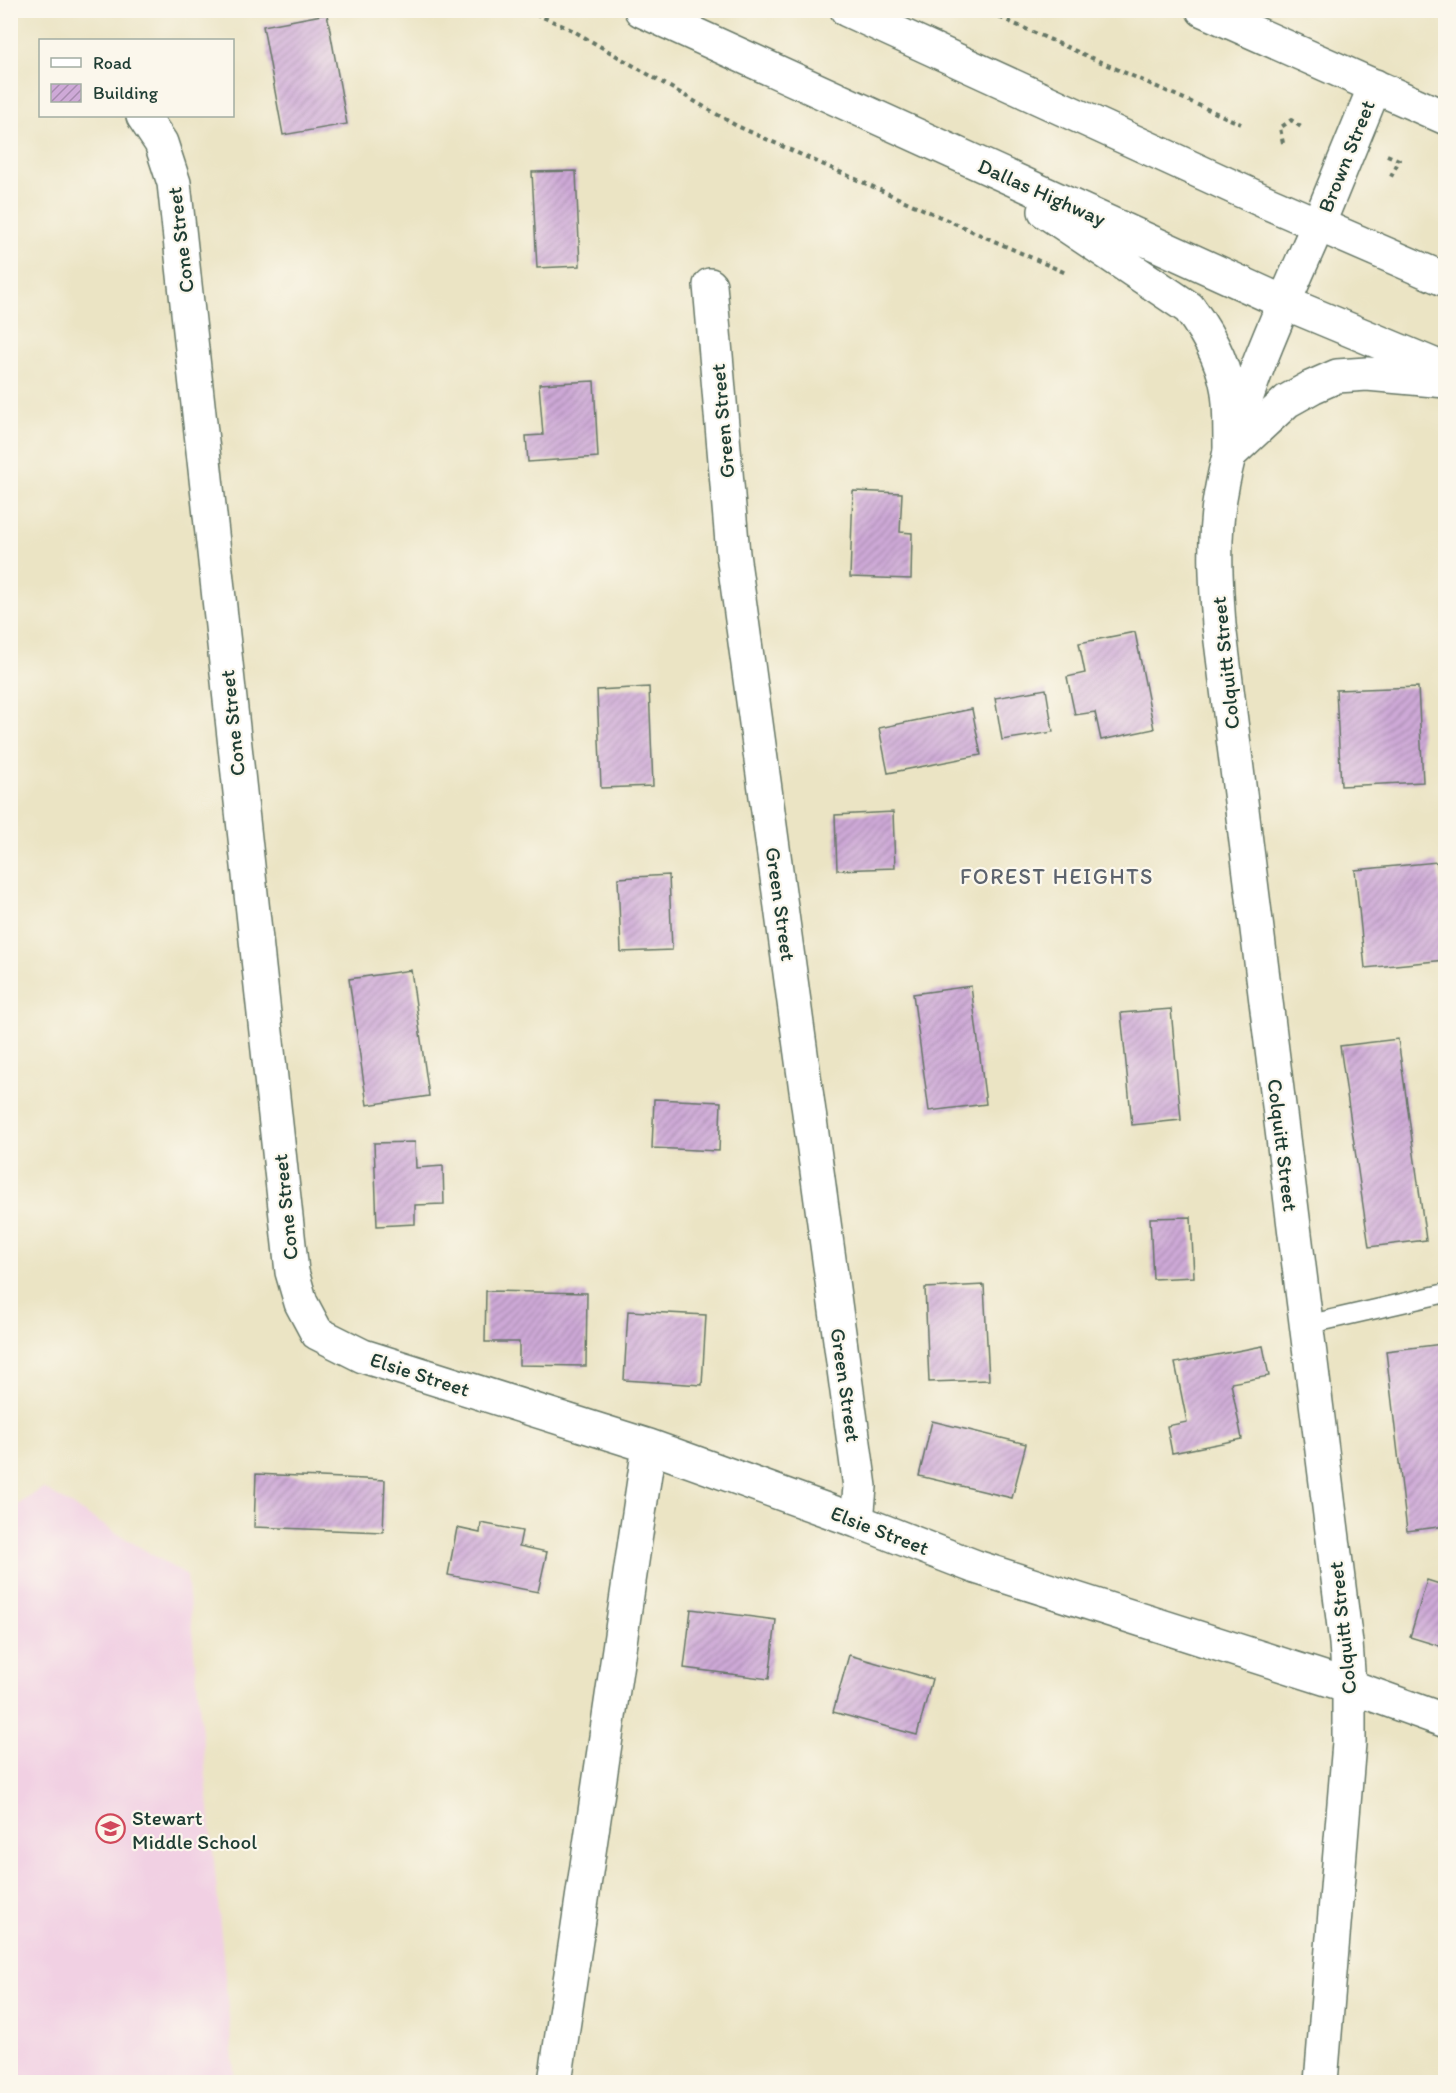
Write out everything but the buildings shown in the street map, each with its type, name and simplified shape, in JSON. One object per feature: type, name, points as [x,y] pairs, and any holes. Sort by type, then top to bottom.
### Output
[{"type":"street","name":"Dallas Highway","points":[[641,10],[1283,302],[1446,370]]},
{"type":"street","points":[[847,10],[1318,225],[1446,280]]},
{"type":"street","name":"Brown Street","points":[[1203,10],[1446,118]]},
{"type":"street","name":"Brown Street","points":[[1318,225],[1375,86]]},
{"type":"street","name":"Cone Street","points":[[144,117],[161,143],[174,183],[292,1272],[301,1303],[317,1333]]},
{"type":"street","points":[[966,158],[1189,308],[1205,329],[1220,362],[1229,399],[1230,454]]},
{"type":"street","name":"Colquitt Street","points":[[1318,225],[1283,302],[1244,405],[1220,499],[1215,558],[1219,625],[1346,1643],[1349,1686],[1349,1743],[1321,2082]]},
{"type":"street","name":"Green Street","points":[[710,285],[734,554],[860,1487],[857,1521]]},
{"type":"street","points":[[1230,454],[1287,400],[1337,376],[1368,374],[1446,381]]},
{"type":"street","name":"Elsie Street","points":[[317,1333],[363,1356],[649,1446],[857,1521],[976,1567],[1349,1686],[1446,1721]]},
{"type":"street","points":[[555,2082],[649,1446]]},
{"type":"lane","points":[[1306,1325],[1446,1293]]},
{"type":"path","points":[[527,10],[572,30],[737,126],[1070,275]]},
{"type":"path","points":[[984,10],[1241,124]]},
{"type":"path","points":[[1283,143],[1280,128],[1291,120],[1301,127]]},
{"type":"path","points":[[1384,154],[1399,160],[1390,179]]},
{"type":"shaded area","name":"Stewart Middle School","points":[[43,1488],[187,1576],[235,2082],[11,2082],[11,1509]]},
{"type":"place","name":"Stewart Middle School","points":[[111,1829]]},
{"type":"district","name":"FOREST HEIGHTS","points":[[1057,876]]}]
